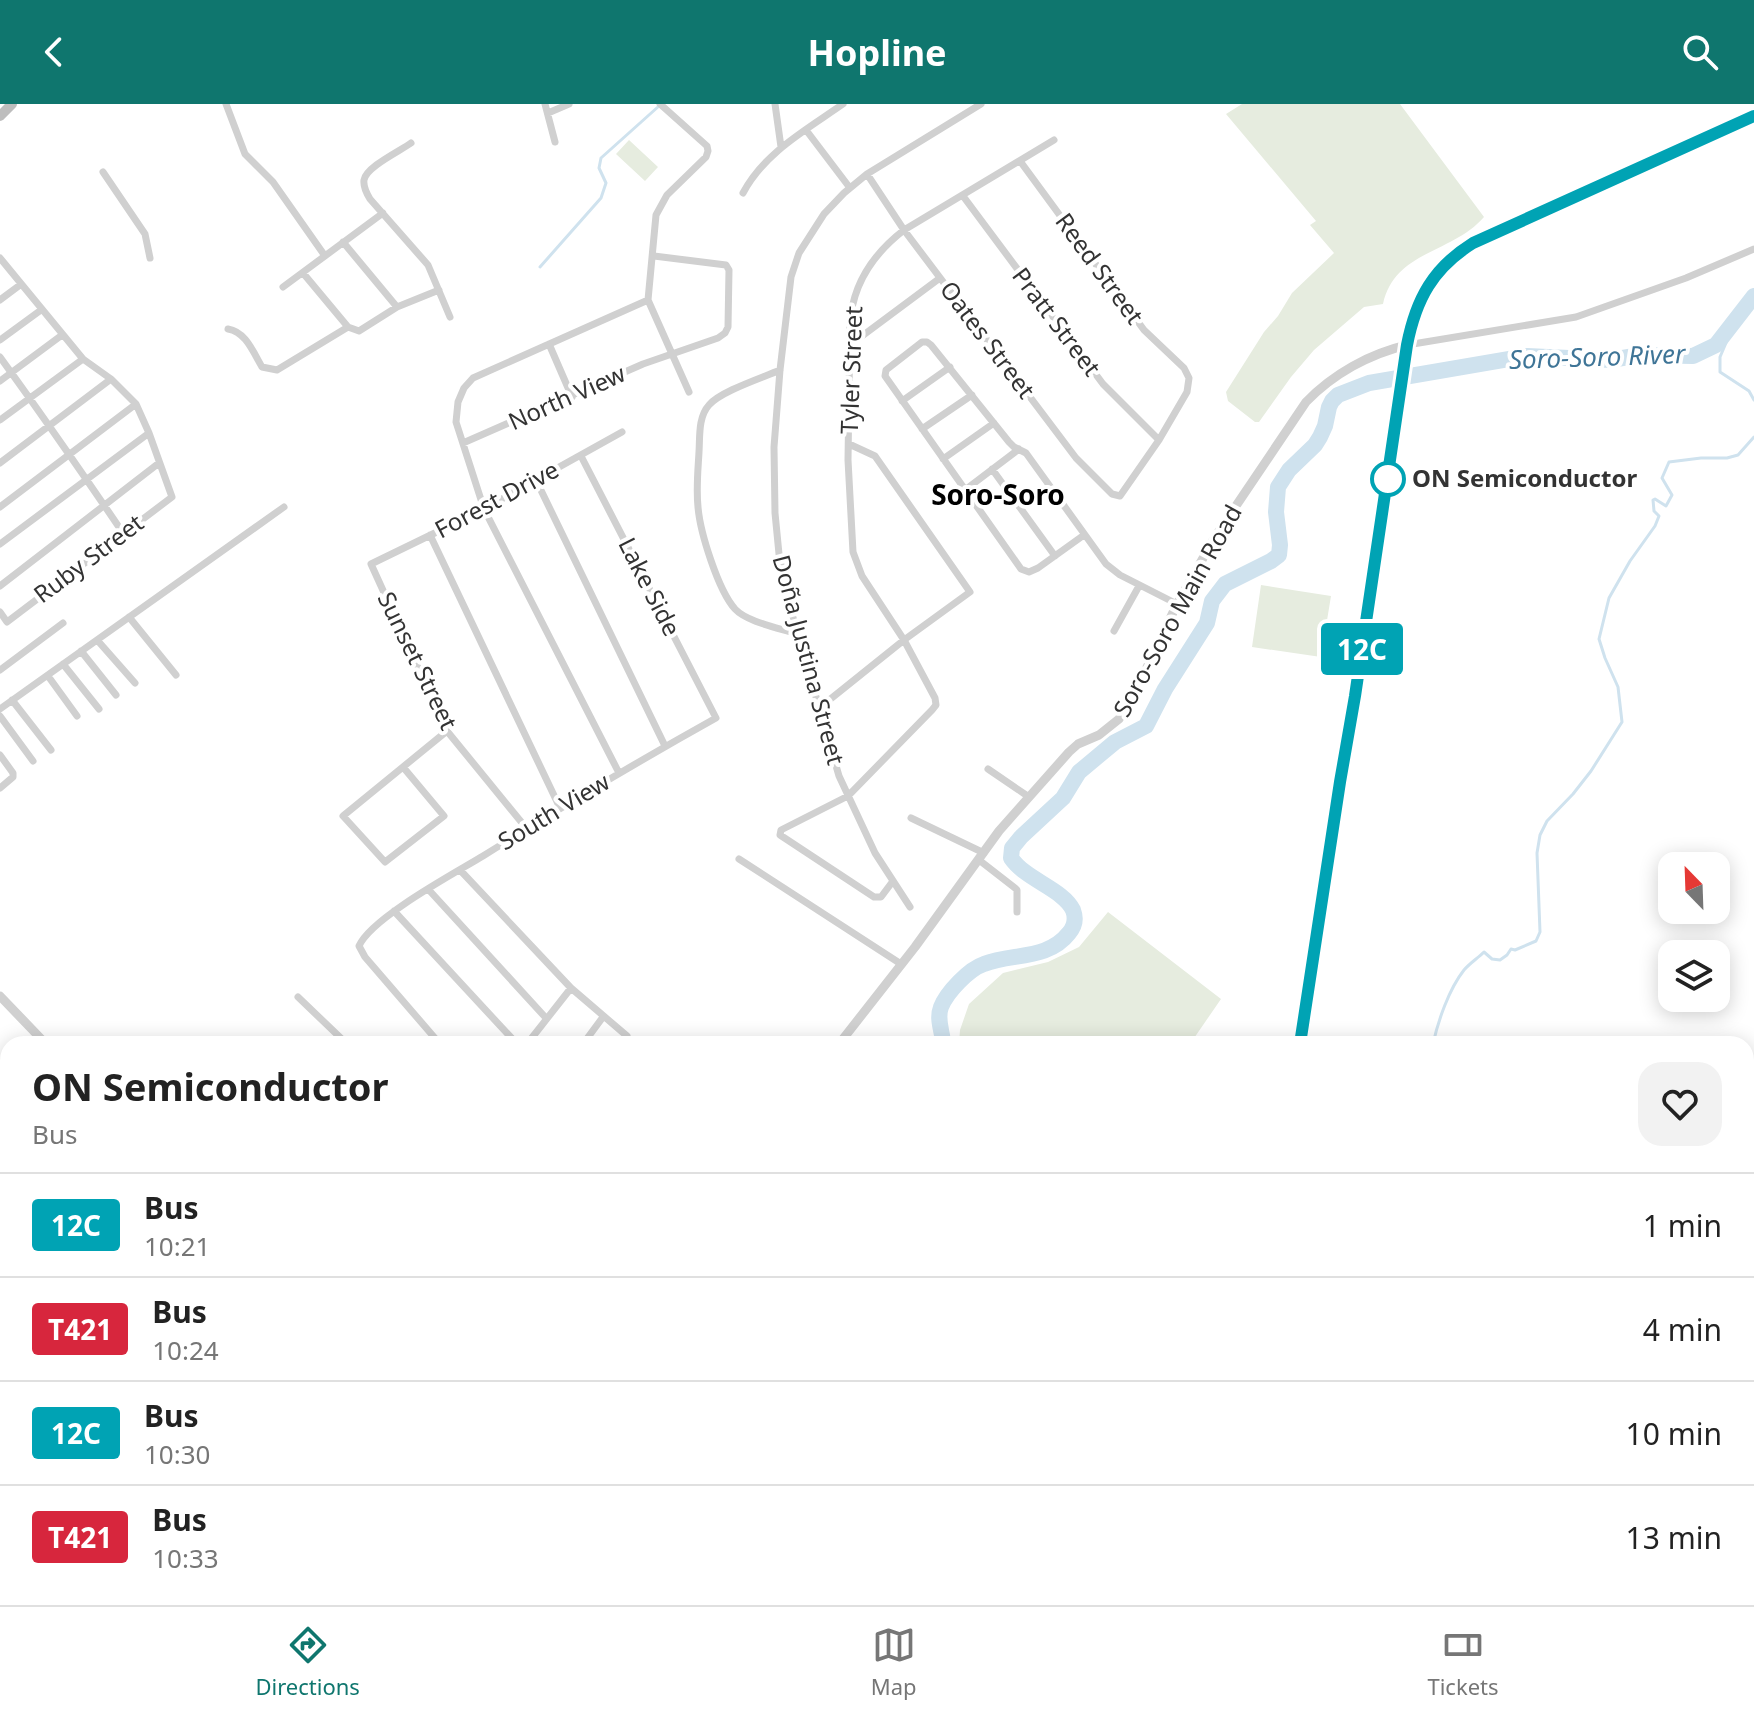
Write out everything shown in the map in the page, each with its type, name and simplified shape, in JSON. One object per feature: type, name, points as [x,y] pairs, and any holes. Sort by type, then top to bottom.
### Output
[{"type":"highway","points":[[1301,1036],[1416,308],[1429,284],[1446,263],[1467,247],[1754,116]]},
{"type":"main road","points":[[0,116],[12,104]]},
{"type":"street","points":[[226,104],[245,154],[273,182],[325,256]]},
{"type":"street","points":[[555,142],[546,108],[569,104]]},
{"type":"street","points":[[660,104],[707,146],[708,151],[706,157],[667,195],[656,215],[648,300],[689,392]]},
{"type":"street","points":[[775,104],[781,147]]},
{"type":"street","points":[[743,193],[755,173],[781,147],[843,104]]},
{"type":"street","name":"Doña Justina Street","points":[[910,907],[875,853],[835,765],[784,584],[775,513],[774,447],[780,370],[788,289],[794,265],[814,228],[834,203],[867,174],[981,104]]},
{"type":"street","points":[[806,130],[850,188]]},
{"type":"street","name":"Tyler Street","points":[[848,796],[936,705],[904,640],[862,576],[854,558],[849,444],[850,345],[851,311],[860,281],[879,252],[904,230],[1054,140]]},
{"type":"street","points":[[411,143],[369,170],[364,181],[365,191],[428,265],[450,317]]},
{"type":"street","name":"Reed Street","points":[[1020,161],[1144,330],[1186,370],[1189,387],[1159,440]]},
{"type":"street","points":[[103,172],[145,234],[150,258]]},
{"type":"street","name":"Oates Street","points":[[867,174],[904,230],[1076,458],[1112,494],[1118,496],[1123,493],[1159,440]]},
{"type":"street","name":"Pratt Street","points":[[963,196],[1103,384],[1159,440]]},
{"type":"street","points":[[283,287],[383,213]]},
{"type":"street","points":[[343,242],[397,307]]},
{"type":"street","points":[[1407,350],[1576,317],[1686,278],[1754,249]]},
{"type":"street","name":"North View","points":[[463,443],[643,364],[725,333],[728,327],[729,270],[726,265],[654,256]]},
{"type":"street","points":[[0,258],[83,359],[111,379],[136,404],[159,463],[0,586]]},
{"type":"street","points":[[303,273],[348,327],[359,331],[397,307],[439,290]]},
{"type":"street","points":[[850,345],[940,278]]},
{"type":"street","points":[[0,300],[20,285]]},
{"type":"street","points":[[619,773],[484,509],[456,422],[458,402],[473,378],[648,300]]},
{"type":"street","points":[[0,340],[41,310]]},
{"type":"street","points":[[228,329],[242,335],[262,367],[277,370],[348,327]]},
{"type":"street","points":[[0,381],[62,335]]},
{"type":"street","points":[[1084,535],[1033,570],[1024,571],[1002,545],[902,401],[884,373],[889,367],[918,344],[927,342],[1009,442],[1026,453],[1113,571],[1177,604]]},
{"type":"street","points":[[549,344],[572,397]]},
{"type":"street","name":"Soro-Soro Main Road","points":[[845,1036],[999,831],[1078,744],[1099,735],[1119,719],[1215,537],[1306,402],[1324,385],[1375,355],[1407,350]]},
{"type":"street","points":[[0,357],[123,533]]},
{"type":"street","points":[[0,420],[83,359]]},
{"type":"street","points":[[902,401],[950,367]]},
{"type":"street","points":[[780,370],[722,395],[704,411],[700,427],[697,499],[701,526],[726,598],[743,616],[797,634]]},
{"type":"street","points":[[0,463],[111,379]]},
{"type":"street","points":[[922,429],[972,395]]},
{"type":"street","points":[[0,507],[136,404]]},
{"type":"street","points":[[943,459],[994,423]]},
{"type":"street","name":"Forest Drive","points":[[371,564],[484,509],[622,432]]},
{"type":"street","points":[[0,544],[149,433]]},
{"type":"street","points":[[818,709],[970,592],[875,456],[849,444]]},
{"type":"street","points":[[965,490],[1019,449]]},
{"type":"street","name":"Lake Side","points":[[581,456],[716,718]]},
{"type":"street","name":"Ruby Street","points":[[0,612],[7,622],[172,497],[159,463]]},
{"type":"street","points":[[992,469],[1055,556]]},
{"type":"street","points":[[536,480],[665,746]]},
{"type":"street","points":[[0,709],[284,507]]},
{"type":"street","points":[[430,535],[560,808]]},
{"type":"street","name":"Sunset Street","points":[[371,564],[447,731],[527,829]]},
{"type":"street","points":[[1114,631],[1139,586]]},
{"type":"street","points":[[129,617],[176,675]]},
{"type":"street","points":[[0,670],[63,623]]},
{"type":"street","points":[[98,641],[135,683]]},
{"type":"street","points":[[81,651],[116,695]]},
{"type":"street","points":[[63,664],[99,709]]},
{"type":"street","points":[[48,676],[77,716]]},
{"type":"street","points":[[12,700],[51,750]]},
{"type":"street","points":[[0,716],[33,761]]},
{"type":"street","name":"South View","points":[[433,1036],[360,950],[362,939],[394,911],[428,889],[716,718]]},
{"type":"street","points":[[403,767],[444,816],[385,862],[343,816],[447,731]]},
{"type":"street","points":[[0,755],[13,777],[0,788]]},
{"type":"street","points":[[988,769],[1029,797]]},
{"type":"street","points":[[848,796],[781,830],[780,835],[877,898],[893,881]]},
{"type":"street","points":[[911,818],[981,856],[1017,890],[1017,912]]},
{"type":"street","points":[[739,859],[901,964]]},
{"type":"street","points":[[460,870],[571,988],[627,1036]]},
{"type":"street","points":[[428,889],[546,1018]]},
{"type":"street","points":[[394,911],[510,1036]]},
{"type":"street","points":[[533,1036],[571,988]]},
{"type":"street","points":[[0,996],[38,1036]]},
{"type":"street","points":[[298,997],[339,1036]]},
{"type":"street","points":[[589,1036],[603,1017]]},
{"type":"shaded area","points":[[1242,104],[1400,104],[1484,217],[1456,239],[1412,262],[1389,286],[1383,304],[1364,307],[1314,350],[1259,422],[1228,401],[1226,392],[1292,293],[1334,253],[1310,225],[1316,221],[1226,114]]},
{"type":"shaded area","points":[[629,140],[658,167],[645,181],[616,154]]},
{"type":"shaded area","points":[[1261,585],[1331,596],[1321,657],[1252,647]]},
{"type":"shaded area","points":[[1108,912],[1221,999],[1196,1036],[960,1036],[969,1004],[1003,973],[1048,962],[1079,947]]},
{"type":"waterway","points":[[540,267],[601,198],[606,183],[599,168],[601,158],[659,106]]},
{"type":"waterway","name":"Soro-Soro River","points":[[942,1036],[941,1007],[965,976],[984,964],[1051,948],[1071,930],[1074,916],[1068,903],[1018,866],[1011,858],[1012,848],[1063,798],[1079,772],[1115,742],[1146,726],[1165,689],[1207,623],[1212,601],[1225,584],[1279,555],[1278,487],[1289,470],[1315,445],[1325,426],[1329,407],[1338,395],[1369,383],[1527,356],[1611,360],[1640,355],[1693,356],[1716,345],[1754,296]]},
{"type":"waterway","points":[[1734,324],[1720,357],[1720,372],[1749,391],[1754,400]]},
{"type":"waterway","points":[[1435,1036],[1449,996],[1466,967],[1484,952],[1492,959],[1500,960],[1511,949],[1536,941],[1540,932],[1537,853],[1540,835],[1547,821],[1591,771],[1622,722],[1618,687],[1599,639],[1609,598],[1659,516],[1654,511],[1653,500],[1666,506],[1672,495],[1662,478],[1669,462],[1738,455],[1754,437]]},
{"type":"bus line","name":"12C","points":[[1301,1036],[1407,345],[1420,300],[1446,263],[1473,243],[1754,116]]},
{"type":"place","name":"ON Semiconductor","points":[[1388,479]]},
{"type":"district","name":"Soro-Soro","points":[[998,495]]}]
